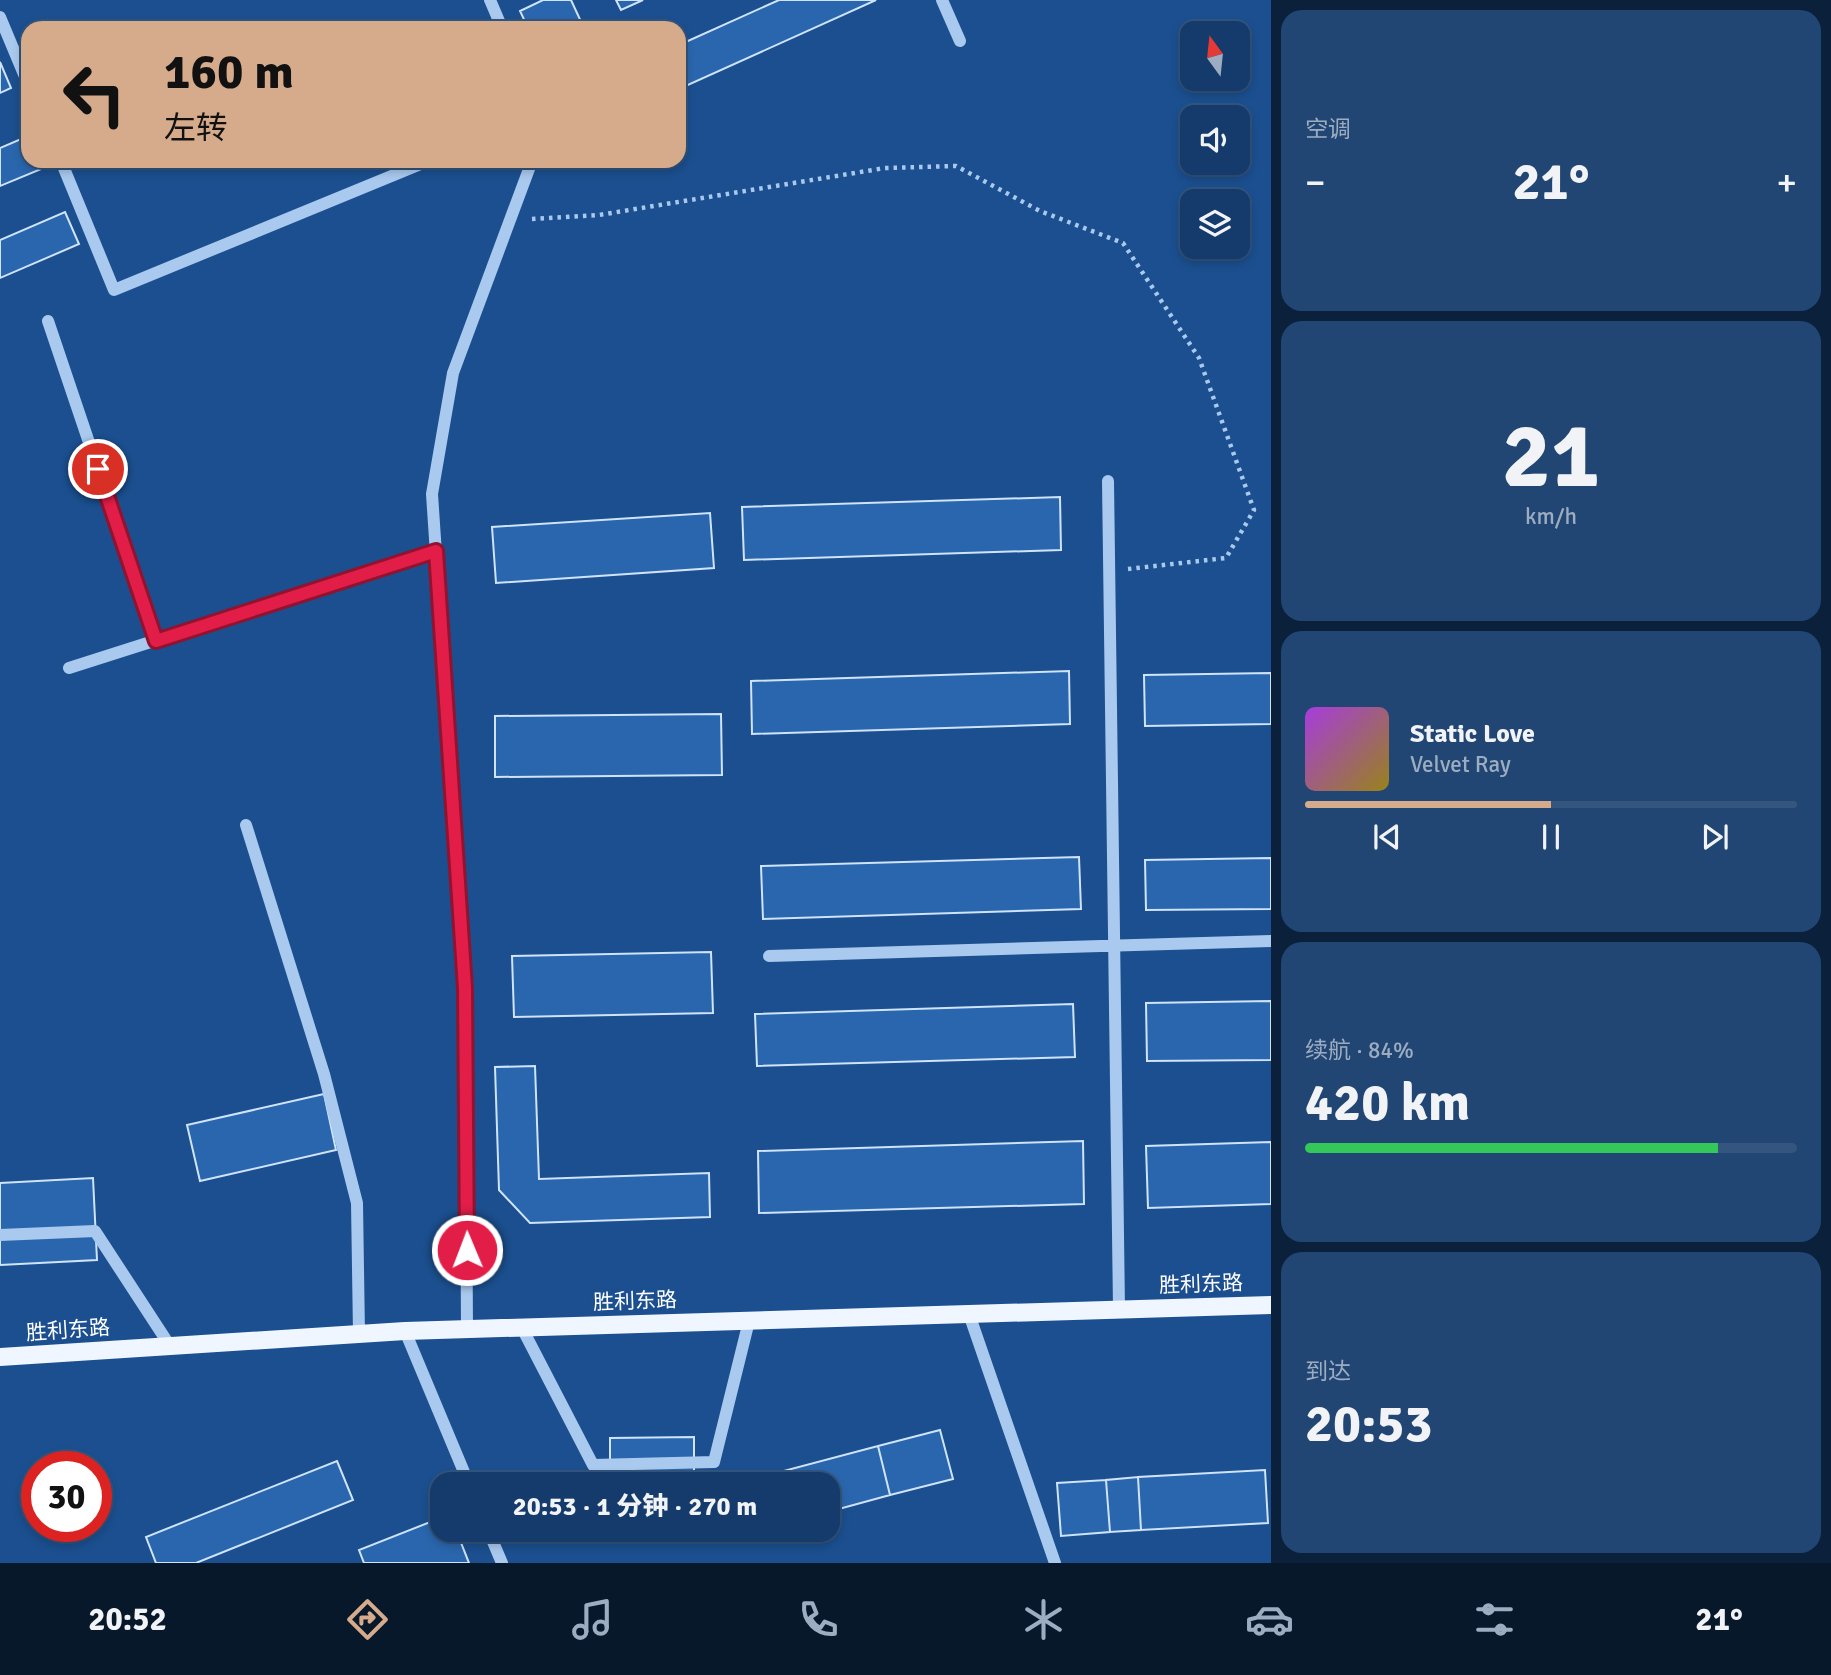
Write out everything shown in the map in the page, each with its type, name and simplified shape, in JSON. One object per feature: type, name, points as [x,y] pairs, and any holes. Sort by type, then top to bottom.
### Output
[{"type":"main road","name":"胜利东路","points":[[0,1357],[405,1331],[1271,1305]]},
{"type":"street","points":[[489,0],[499,21]]},
{"type":"street","points":[[942,0],[960,41]]},
{"type":"street","points":[[0,17],[21,67]]},
{"type":"street","points":[[64,168],[114,289],[411,168]]},
{"type":"street","points":[[467,1329],[465,988],[432,494],[453,373],[529,168]]},
{"type":"street","points":[[48,321],[156,641]]},
{"type":"street","points":[[1108,481],[1119,1310]]},
{"type":"street","points":[[69,668],[436,551]]},
{"type":"street","points":[[246,825],[324,1074],[357,1203],[359,1334]]},
{"type":"street","points":[[769,956],[1271,941]]},
{"type":"street","points":[[0,1235],[95,1231],[170,1346]]},
{"type":"street","points":[[969,1314],[1055,1563]]},
{"type":"street","points":[[522,1328],[593,1465],[714,1462],[749,1321]]},
{"type":"street","points":[[405,1331],[464,1472]]},
{"type":"street","points":[[493,1542],[502,1563]]},
{"type":"path","points":[[510,221],[599,215],[885,168],[956,166],[1040,211],[1123,243],[1199,358],[1254,510],[1226,558],[1109,571]]},
{"type":"building","points":[[543,0],[571,0],[581,21],[525,21],[520,11]]},
{"type":"building","points":[[616,0],[643,0],[621,10]]},
{"type":"building","points":[[779,0],[876,0],[686,86],[686,42]]},
{"type":"building","points":[[0,62],[11,88],[0,93]]},
{"type":"building","points":[[21,139],[21,168],[44,168],[0,186],[0,148]]},
{"type":"building","points":[[65,212],[79,244],[0,278],[0,240]]},
{"type":"building","points":[[1060,497],[1061,550],[744,560],[742,507]]},
{"type":"building","points":[[710,513],[714,568],[496,583],[492,527]]},
{"type":"building","points":[[1069,671],[1070,724],[752,734],[751,681]]},
{"type":"building","points":[[1271,673],[1271,724],[1145,726],[1144,675]]},
{"type":"building","points":[[721,714],[722,775],[495,777],[495,716]]},
{"type":"building","points":[[1079,857],[1081,909],[763,919],[761,866]]},
{"type":"building","points":[[1271,858],[1271,909],[1146,910],[1145,860]]},
{"type":"building","points":[[711,952],[713,1013],[514,1017],[512,956]]},
{"type":"building","points":[[1271,1001],[1271,1060],[1147,1061],[1146,1003]]},
{"type":"building","points":[[1073,1004],[1075,1057],[757,1066],[755,1014]]},
{"type":"building","points":[[535,1066],[539,1179],[709,1173],[710,1217],[530,1223],[499,1190],[495,1067]]},
{"type":"building","points":[[324,1094],[336,1150],[200,1181],[187,1125]]},
{"type":"building","points":[[1083,1141],[1084,1204],[759,1213],[758,1151]]},
{"type":"building","points":[[1271,1142],[1271,1204],[1148,1208],[1146,1146]]},
{"type":"building","points":[[93,1178],[97,1260],[0,1265],[0,1183]]},
{"type":"building","points":[[940,1430],[953,1479],[890,1495],[878,1446]]},
{"type":"building","points":[[694,1437],[694,1472],[610,1472],[610,1438]]},
{"type":"building","points":[[878,1446],[890,1495],[840,1509],[840,1472],[780,1472]]},
{"type":"building","points":[[337,1461],[353,1500],[196,1563],[156,1563],[146,1537]]},
{"type":"building","points":[[1265,1470],[1268,1523],[1141,1530],[1138,1477]]},
{"type":"building","points":[[1138,1477],[1141,1530],[1110,1532],[1106,1480]]},
{"type":"building","points":[[1106,1480],[1110,1532],[1061,1536],[1057,1483]]},
{"type":"building","points":[[430,1522],[430,1542],[461,1542],[469,1563],[364,1563],[359,1550]]},
{"type":"route","points":[[98,469],[156,641],[436,551],[465,988],[467,1250]]}]
